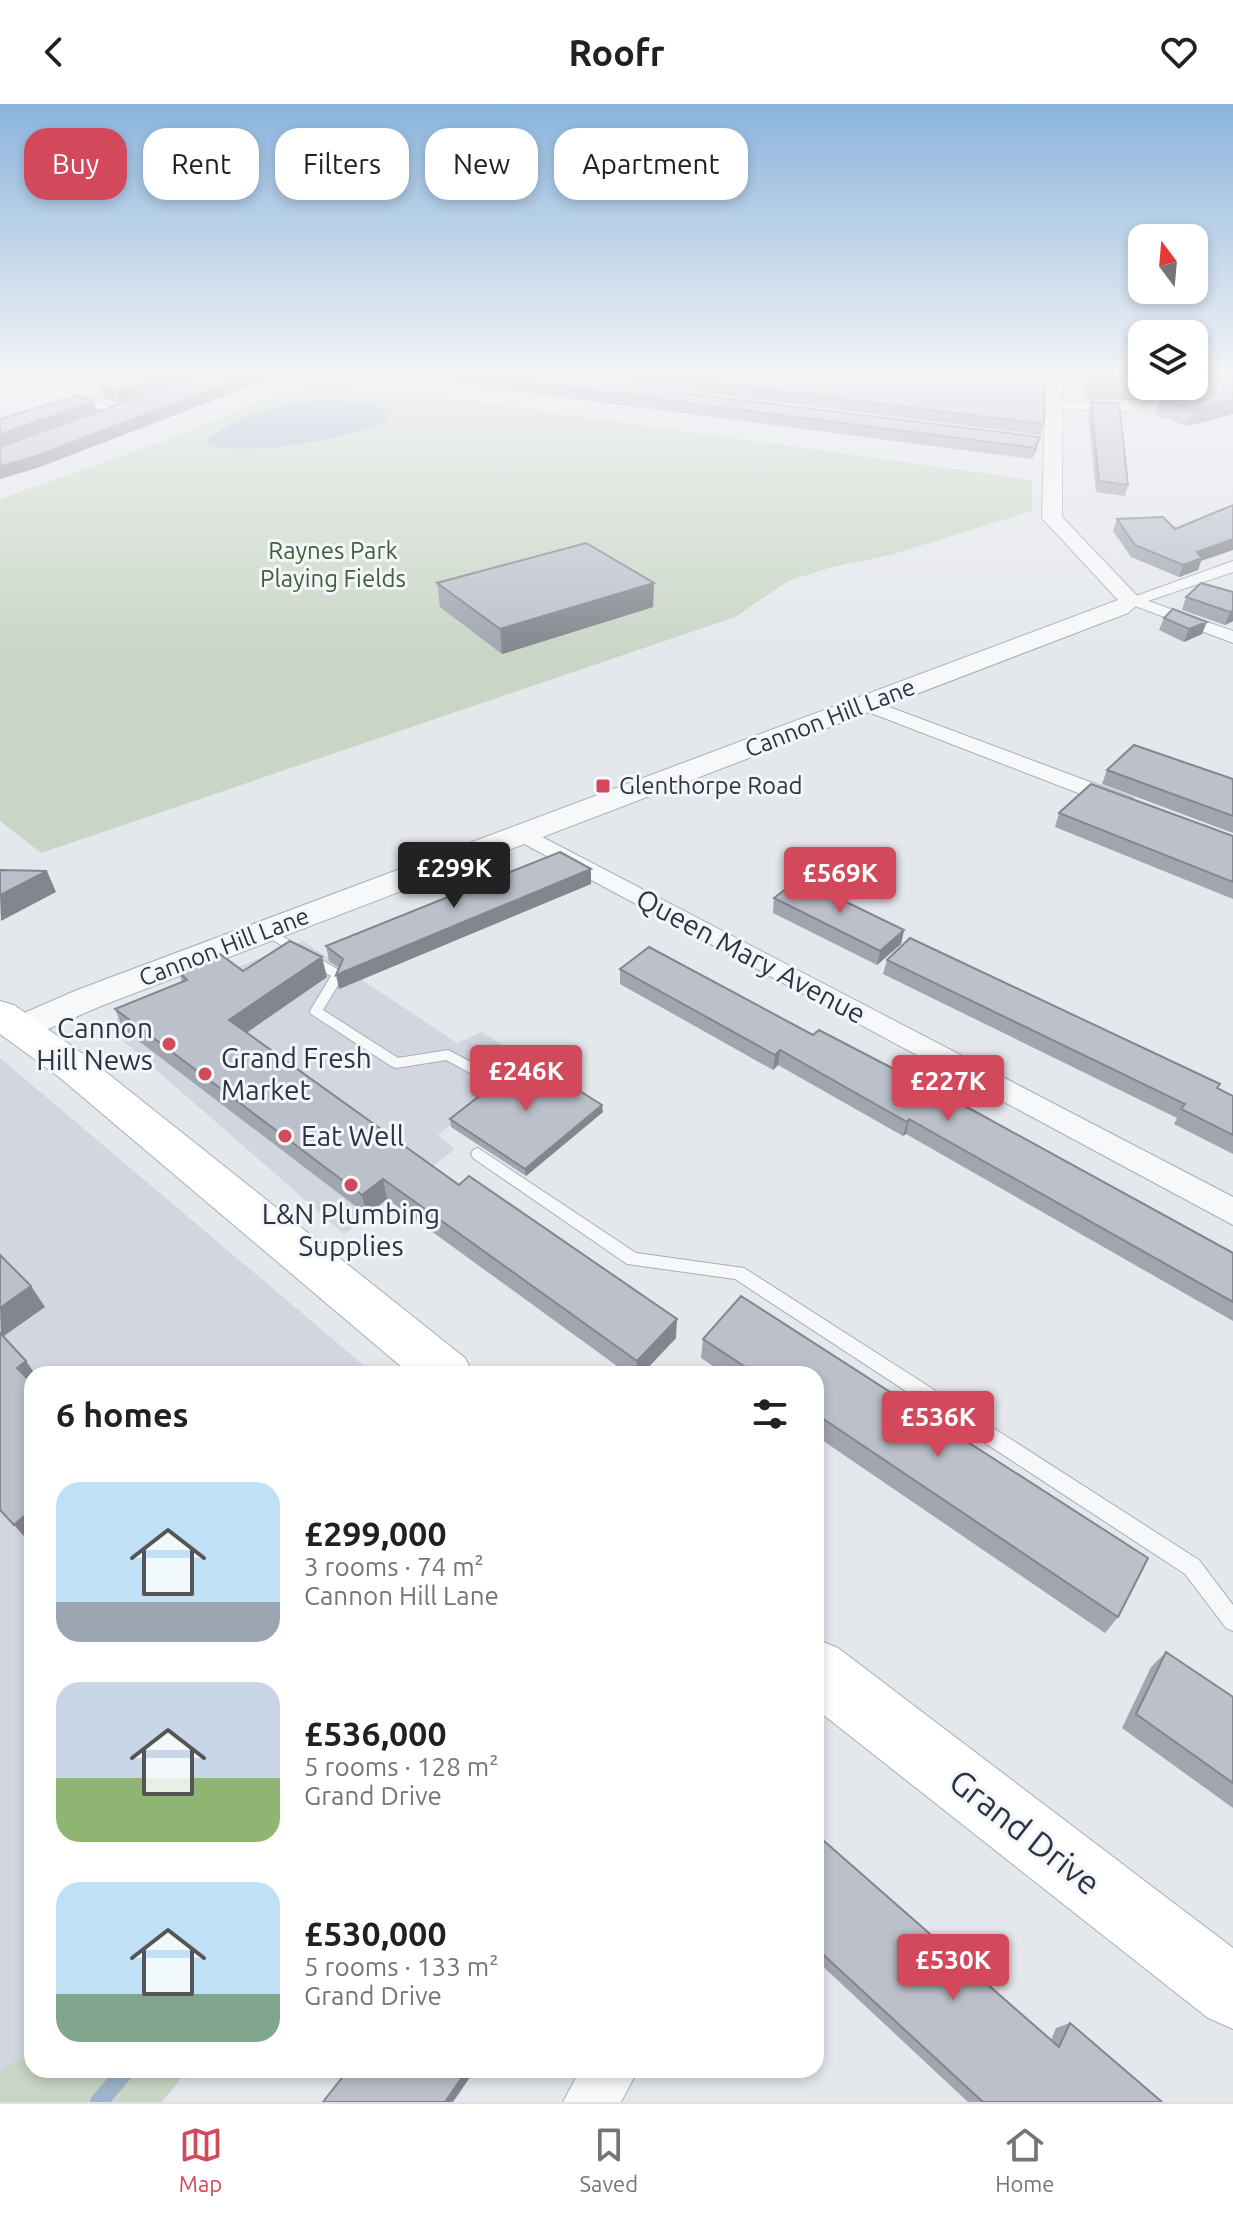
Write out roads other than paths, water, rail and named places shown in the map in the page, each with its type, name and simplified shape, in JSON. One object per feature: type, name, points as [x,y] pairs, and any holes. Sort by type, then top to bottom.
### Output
[{"type":"main road","points":[[10,1021],[73,1067],[437,1366]]},
{"type":"main road","name":"Grand Drive","points":[[824,1676],[1233,1993]]},
{"type":"street","points":[[1046,469],[1052,518],[1131,601],[1152,612],[1233,637]]},
{"type":"street","points":[[1131,601],[1233,566]]},
{"type":"street","name":"Cannon Hill Lane","points":[[10,1021],[267,931],[1120,608],[1131,601]]},
{"type":"street","points":[[865,704],[1144,810]]},
{"type":"street","name":"Queen Mary Avenue","points":[[523,834],[1233,1212]]},
{"type":"street","points":[[590,2102],[606,2078]]},
{"type":"lane","points":[[267,931],[338,975],[316,1011],[396,1063],[448,1055],[479,1072]]},
{"type":"lane","points":[[478,1154],[633,1259],[738,1273],[1192,1567],[1233,1621]]},
{"type":"waterway","points":[[99,2102],[119,2078]]},
{"type":"place","name":"Glenthorpe Road","points":[[603,786]]},
{"type":"place","name":"Cannon Hill News","points":[[169,1044]]},
{"type":"place","name":"Grand Fresh Market","points":[[205,1074]]},
{"type":"place","name":"Eat Well","points":[[285,1136]]},
{"type":"place","name":"L&N Plumbing Supplies","points":[[351,1185]]},
{"type":"park label","name":"Raynes Park Playing Fields","points":[[333,565]]}]
